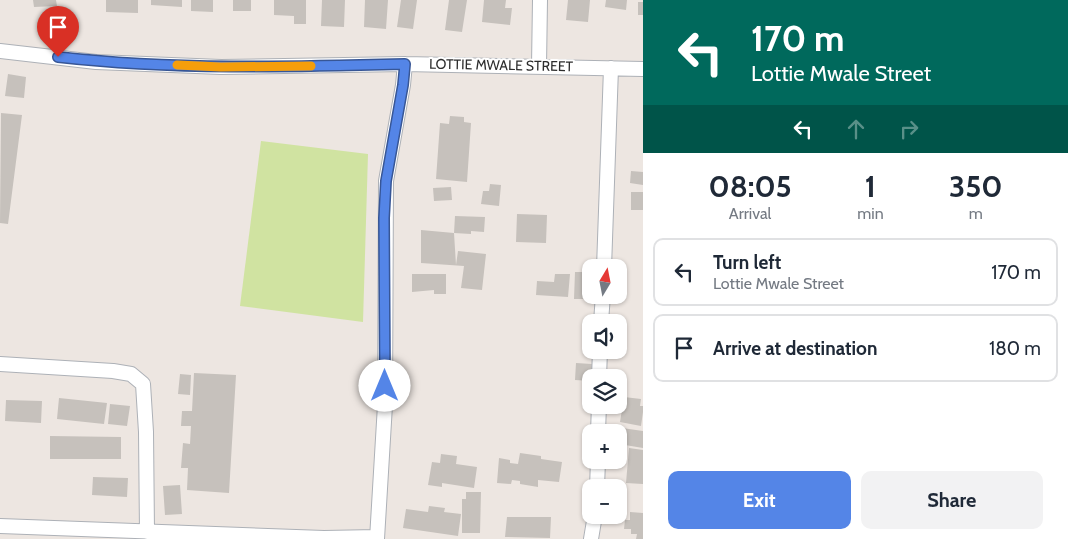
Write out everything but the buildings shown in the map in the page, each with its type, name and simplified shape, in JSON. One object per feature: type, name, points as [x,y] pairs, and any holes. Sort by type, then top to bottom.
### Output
[{"type":"street","points":[[539,66],[540,0]]},
{"type":"street","name":"LOTTIE MWALE STREET","points":[[0,51],[96,62],[221,67],[405,64],[643,69]]},
{"type":"street","points":[[0,526],[324,538],[377,538],[385,405],[384,218],[386,181],[402,93],[405,64]]},
{"type":"street","points":[[604,259],[611,68]]},
{"type":"street","points":[[0,364],[113,371],[131,374],[143,384],[148,532]]},
{"type":"street","points":[[591,539],[594,524]]},
{"type":"green space","points":[[261,141],[368,154],[363,322],[240,306]]},
{"type":"slow traffic","points":[[177,65],[221,67],[311,66]]},
{"type":"route","points":[[58,57],[96,62],[221,67],[405,64],[396,131],[390,152],[386,181],[384,218],[385,386]]}]
